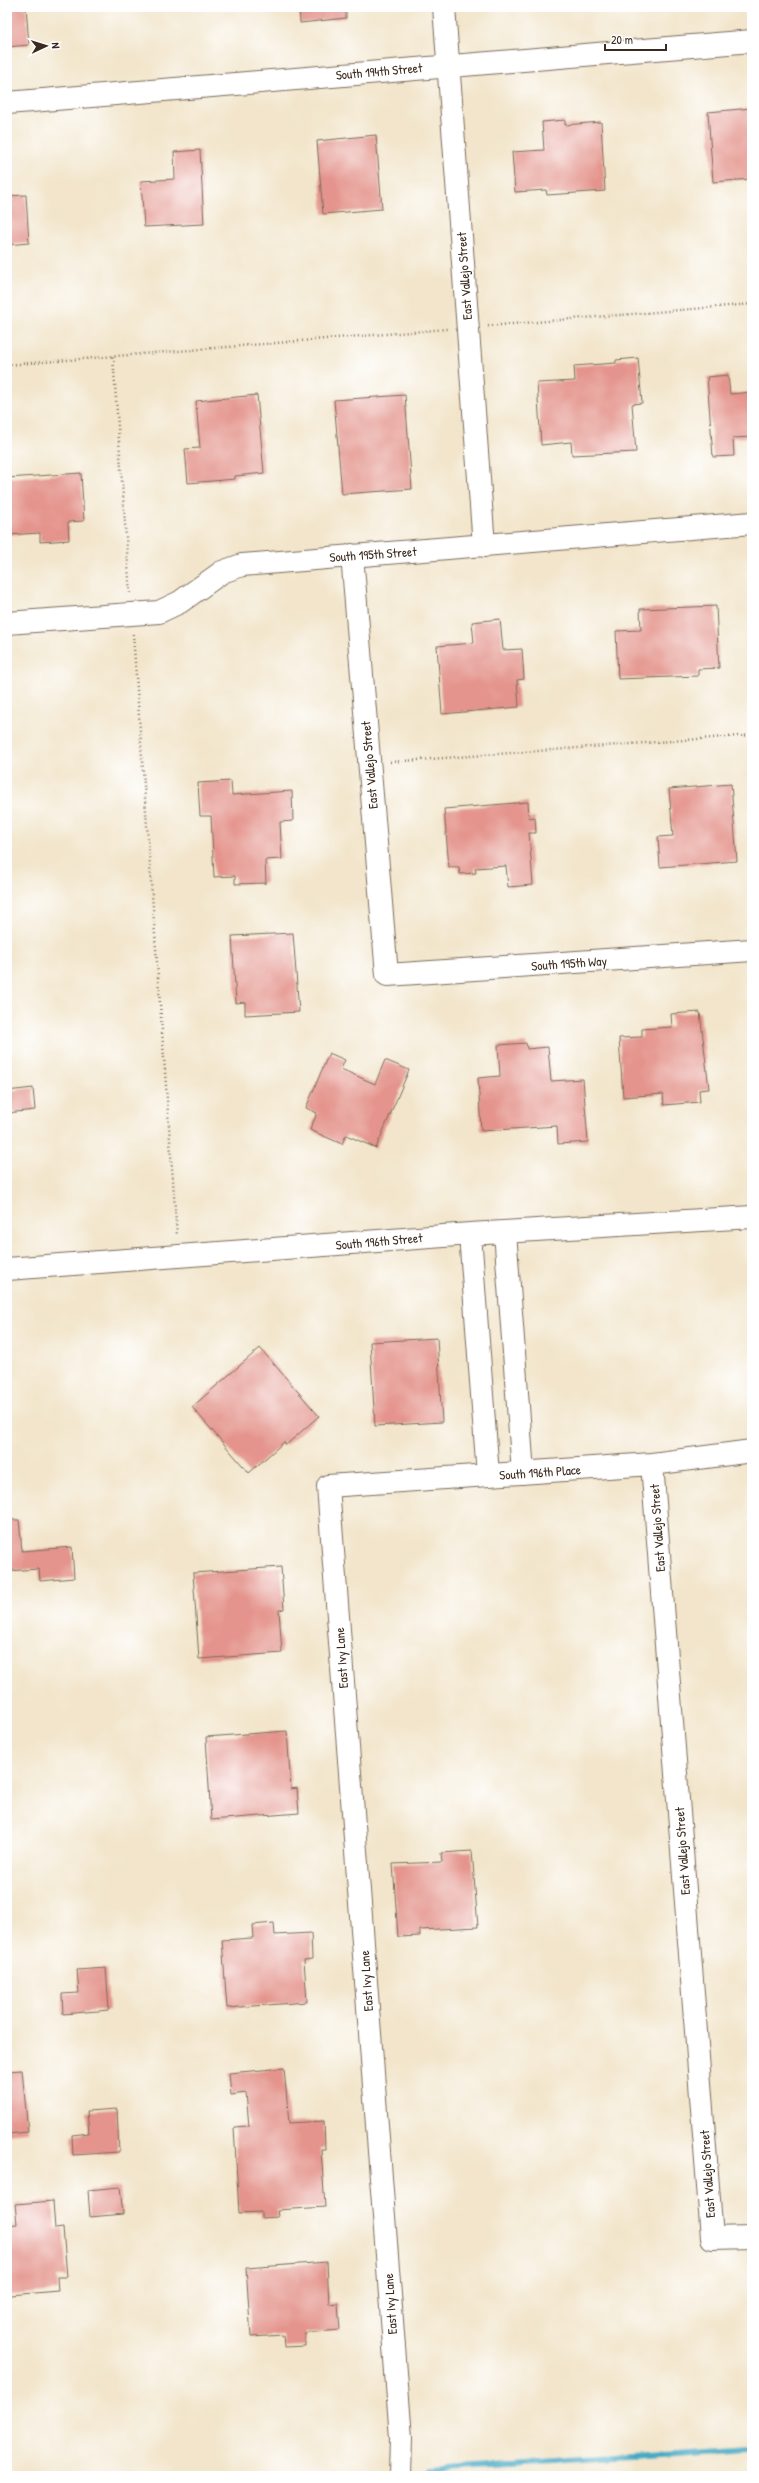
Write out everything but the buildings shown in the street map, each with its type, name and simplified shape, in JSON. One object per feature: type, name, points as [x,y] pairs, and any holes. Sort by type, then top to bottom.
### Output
[{"type":"street","name":"East Vallejo Street","points":[[444,7],[484,546]]},
{"type":"street","name":"South 194th Street","points":[[7,103],[752,41]]},
{"type":"street","name":"South 195th Street","points":[[7,623],[159,612],[173,606],[222,572],[242,565],[752,523]]},
{"type":"street","name":"East Vallejo Street","points":[[352,555],[387,975]]},
{"type":"street","name":"South 195th Way","points":[[387,975],[752,950]]},
{"type":"street","name":"South 196th Street","points":[[7,1269],[470,1234],[752,1217]]},
{"type":"street","points":[[506,1232],[523,1473]]},
{"type":"street","points":[[470,1234],[488,1475]]},
{"type":"street","points":[[482,1403],[518,1402]]},
{"type":"street","name":"South 196th Place","points":[[328,1486],[652,1464],[752,1451]]},
{"type":"street","name":"East Vallejo Street","points":[[652,1464],[712,2238],[752,2237]]},
{"type":"street","name":"East Ivy Lane","points":[[328,1486],[401,2438],[400,2476]]},
{"type":"path","points":[[7,365],[752,304]]},
{"type":"path","points":[[113,356],[179,1257]]},
{"type":"path","points":[[369,763],[752,735]]},
{"type":"waterway","points":[[431,2470],[752,2449]]}]
